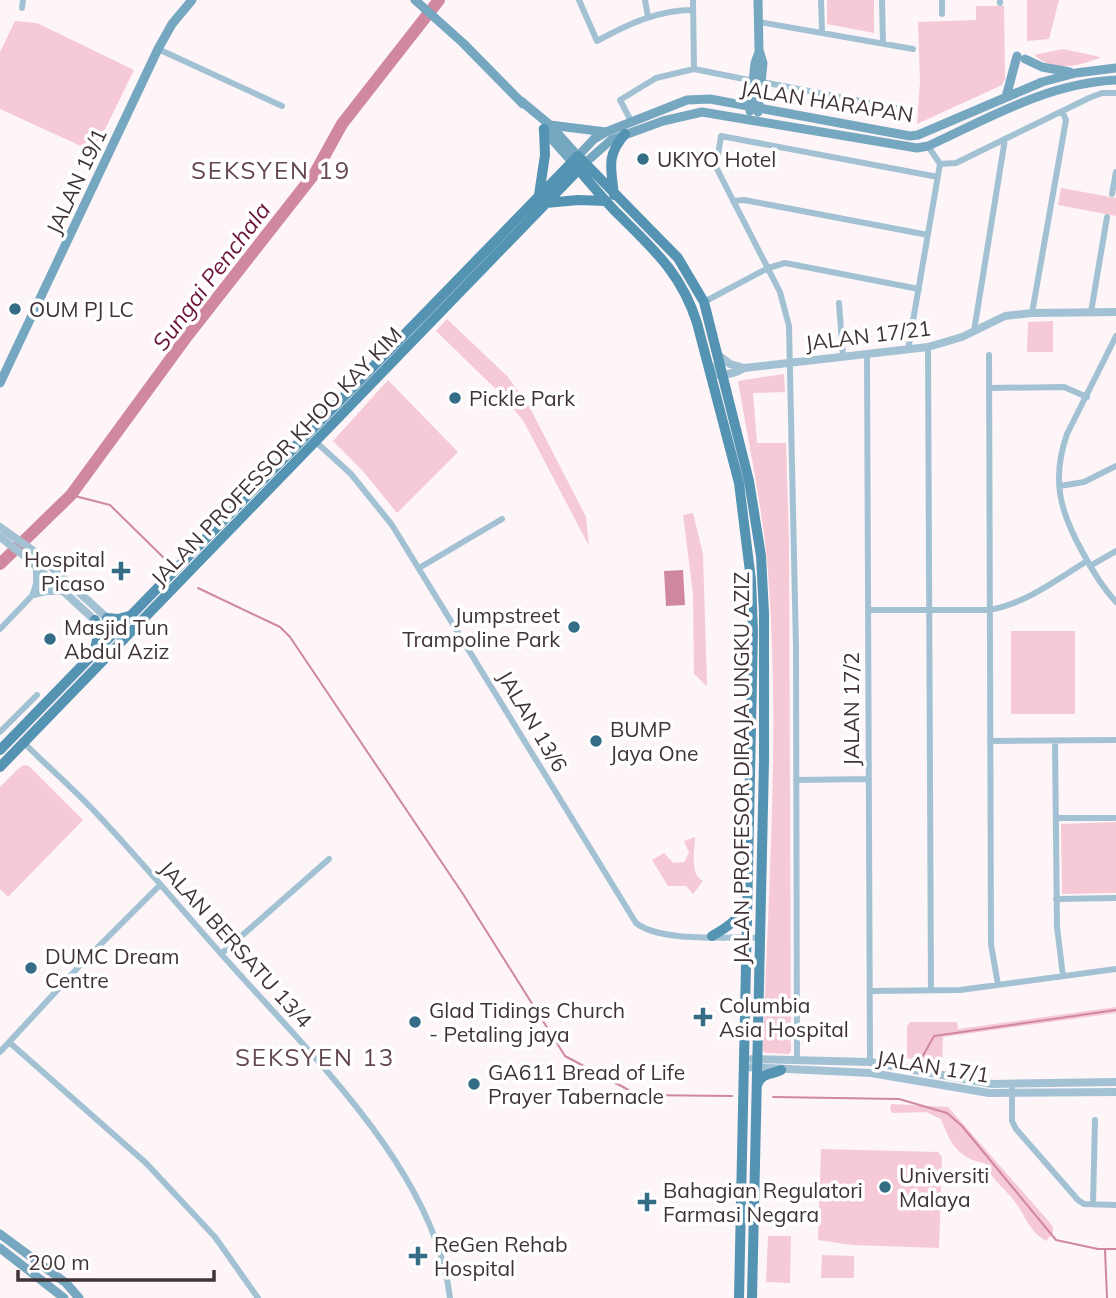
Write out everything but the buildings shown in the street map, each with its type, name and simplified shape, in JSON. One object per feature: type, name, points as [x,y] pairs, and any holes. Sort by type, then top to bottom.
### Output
[{"type":"main road","name":"JALAN 19/1","points":[[0,383],[158,49],[172,23],[192,0]]},
{"type":"main road","points":[[753,120],[758,82],[755,63],[759,50],[758,0]]},
{"type":"main road","points":[[417,1],[521,101],[579,163]]},
{"type":"main road","points":[[1006,97],[1021,57],[1042,66],[1076,73]]},
{"type":"main road","name":"JALAN HARAPAN","points":[[579,163],[594,139],[606,132],[687,100],[699,98],[755,107],[910,136],[925,133],[1042,82],[1076,73],[1116,68]]},
{"type":"main road","name":"JALAN HARAPAN","points":[[579,163],[602,146],[625,134],[702,112],[917,148],[928,146],[1046,92],[1116,80]]},
{"type":"main road","points":[[547,127],[606,132]]},
{"type":"main road","points":[[547,127],[543,199],[610,198],[612,153],[625,134]]},
{"type":"main road","name":"JALAN PROFESOR DIRAJA UNGKU AZIZ","points":[[579,163],[672,269],[693,309],[739,483],[751,580],[753,698],[748,937],[751,1063],[756,1092],[752,1298]]},
{"type":"main road","name":"JALAN PROFESSOR KHOO KAY KIM","points":[[0,767],[20,739],[93,655],[579,163]]},
{"type":"main road","name":"JALAN PROFESOR DIRAJA UNGKU AZIZ","points":[[610,198],[678,258],[704,302],[749,481],[761,556],[764,680],[760,937],[739,1298]]},
{"type":"main road","name":"JALAN PROFESSOR KHOO KAY KIM","points":[[0,751],[20,739],[98,668],[316,442],[543,199]]},
{"type":"main road","points":[[107,618],[118,619],[132,615]]},
{"type":"main road","points":[[98,668],[115,646],[117,633],[145,619]]},
{"type":"main road","points":[[93,655],[96,640],[95,620]]},
{"type":"main road","points":[[712,936],[739,918],[749,899]]},
{"type":"main road","points":[[756,1092],[758,1081],[766,1074],[781,1070]]},
{"type":"main road","points":[[0,1234],[66,1283],[79,1298]]},
{"type":"main road","points":[[0,1248],[64,1298]]},
{"type":"street","points":[[22,8],[23,0]]},
{"type":"street","points":[[579,0],[597,41],[648,16],[694,10]]},
{"type":"street","points":[[645,0],[648,16]]},
{"type":"street","points":[[693,0],[694,69]]},
{"type":"street","points":[[821,0],[822,32]]},
{"type":"street","points":[[882,0],[883,43]]},
{"type":"street","points":[[942,0],[942,14]]},
{"type":"street","points":[[759,22],[914,49]]},
{"type":"street","points":[[158,49],[282,106]]},
{"type":"street","points":[[631,121],[620,100],[656,78],[694,69],[912,111]]},
{"type":"street","points":[[940,164],[956,163],[1102,93],[1116,93]]},
{"type":"street","points":[[1032,313],[1066,120],[1062,111]]},
{"type":"street","points":[[797,1060],[795,568],[790,362],[786,309],[716,167],[721,136],[938,177]]},
{"type":"street","points":[[974,331],[1004,139]]},
{"type":"street","points":[[908,349],[940,164],[928,146]]},
{"type":"street","points":[[1112,194],[1116,172]]},
{"type":"street","points":[[733,201],[744,200],[928,235]]},
{"type":"street","points":[[1091,312],[1107,217]]},
{"type":"street","points":[[704,302],[768,268],[791,264],[919,289]]},
{"type":"street","points":[[839,303],[844,357]]},
{"type":"street","name":"JALAN 17/21","points":[[722,375],[744,368],[928,347],[974,331],[1005,316],[1116,312]]},
{"type":"street","points":[[1116,336],[1074,420],[1062,449],[1059,473],[1060,502],[1065,518],[1089,564],[1116,601]]},
{"type":"street","points":[[928,347],[931,991]]},
{"type":"street","points":[[718,355],[730,364],[744,368]]},
{"type":"street","name":"JALAN 17/2","points":[[867,355],[870,1062]]},
{"type":"street","points":[[989,355],[991,944],[998,985]]},
{"type":"street","points":[[707,360],[716,374],[722,375]]},
{"type":"street","points":[[989,388],[1065,387],[1087,397]]},
{"type":"street","name":"JALAN 13/6","points":[[316,442],[351,474],[374,501],[419,568],[636,923],[655,933],[760,937]]},
{"type":"street","points":[[1060,486],[1084,482],[1116,466]]},
{"type":"street","points":[[419,568],[502,519]]},
{"type":"street","points":[[0,527],[5,537],[31,555],[49,578],[95,620],[117,633]]},
{"type":"street","points":[[868,610],[989,610],[1006,607],[1116,551]]},
{"type":"street","points":[[41,565],[65,579],[107,618],[117,633]]},
{"type":"street","points":[[34,594],[41,565]]},
{"type":"street","points":[[49,578],[65,579]]},
{"type":"street","points":[[0,629],[49,578]]},
{"type":"street","points":[[34,594],[63,591]]},
{"type":"street","points":[[0,732],[37,695]]},
{"type":"street","name":"JALAN BERSATU 13/4","points":[[20,739],[97,814],[313,1057],[387,1151],[426,1214],[440,1252],[450,1298]]},
{"type":"street","points":[[990,741],[1116,740]]},
{"type":"street","points":[[1055,741],[1056,899],[1063,976]]},
{"type":"street","points":[[796,780],[869,779]]},
{"type":"street","points":[[1056,818],[1116,818]]},
{"type":"street","points":[[221,954],[329,859]]},
{"type":"street","points":[[0,1052],[85,960],[160,885]]},
{"type":"street","points":[[1056,899],[1116,898]]},
{"type":"street","points":[[870,991],[931,991],[1116,969]]},
{"type":"street","points":[[9,1042],[146,1163],[215,1237],[258,1298]]},
{"type":"street","name":"JALAN 17/1","points":[[751,1063],[797,1060],[870,1062],[968,1081],[1012,1084],[1116,1082]]},
{"type":"street","name":"JALAN 17/1","points":[[751,1063],[781,1070],[871,1073],[970,1091],[1012,1094],[1116,1092]]},
{"type":"street","points":[[1012,1084],[1012,1121],[1016,1129],[1078,1200],[1084,1204],[1116,1205]]},
{"type":"street","points":[[1093,1204],[1095,1120]]},
{"type":"shaded area","points":[[827,0],[874,0],[874,33],[827,24]]},
{"type":"shaded area","points":[[1027,0],[1059,0],[1049,39],[1027,41]]},
{"type":"shaded area","points":[[976,6],[1004,6],[1005,79],[1002,85],[917,124],[920,81],[918,22],[976,20]]},
{"type":"shaded area","points":[[15,21],[37,23],[134,70],[94,152],[0,109],[0,52]]},
{"type":"shaded area","points":[[1063,49],[1100,58],[1075,65],[1058,66],[1042,61],[1034,55]]},
{"type":"shaded area","points":[[1061,188],[1116,198],[1116,216],[1058,205]]},
{"type":"shaded area","points":[[447,319],[507,376],[529,406],[586,517],[589,546],[524,422],[505,398],[436,331]]},
{"type":"shaded area","points":[[1053,321],[1053,352],[1027,352],[1028,322]]},
{"type":"shaded area","points":[[784,374],[785,392],[753,393],[757,443],[786,443],[789,541],[789,1054],[763,1051],[772,806],[771,621],[767,560],[758,493],[738,381]]},
{"type":"shaded area","points":[[388,380],[458,452],[397,513],[362,470],[333,441]]},
{"type":"shaded area","points":[[693,513],[703,554],[707,686],[694,674],[693,594],[683,515]]},
{"type":"shaded area","points":[[683,570],[685,605],[666,606],[664,571]]},
{"type":"shaded area","points":[[1011,631],[1075,631],[1075,714],[1011,714]]},
{"type":"shaded area","points":[[24,765],[29,766],[83,820],[8,897],[0,889],[0,787]]},
{"type":"shaded area","points":[[1116,822],[1116,893],[1062,894],[1061,824]]},
{"type":"shaded area","points":[[695,837],[694,868],[703,881],[693,894],[686,886],[668,886],[652,860],[664,853],[673,863],[684,862],[689,853],[684,841]]},
{"type":"shaded area","points":[[1116,1007],[1116,1013],[943,1037],[942,1065],[907,1058],[907,1026],[910,1022],[957,1022],[958,1029]]},
{"type":"shaded area","points":[[891,1104],[948,1107],[1045,1217],[1053,1227],[1053,1233],[1046,1241],[1035,1232],[984,1163],[975,1161],[956,1148],[941,1119],[926,1112],[893,1113],[890,1110]]},
{"type":"shaded area","points":[[821,1149],[938,1152],[942,1157],[939,1248],[852,1245],[818,1240]]},
{"type":"shaded area","points":[[768,1236],[791,1236],[790,1283],[766,1282]]},
{"type":"shaded area","points":[[822,1255],[854,1256],[854,1278],[821,1278]]},
{"type":"waterway","name":"Sungai Penchala","points":[[0,564],[71,495],[188,335],[315,173],[342,124],[439,0]]},
{"type":"waterway","points":[[71,495],[110,505],[168,562]]},
{"type":"waterway","points":[[198,588],[280,627],[290,637],[463,894],[565,1056],[638,1095],[732,1096]]},
{"type":"waterway","points":[[920,1061],[934,1036],[1116,1010]]},
{"type":"waterway","points":[[773,1097],[899,1099],[947,1113],[962,1126],[1056,1240],[1098,1249],[1116,1249]]},
{"type":"waterway","points":[[1105,1250],[1107,1298]]},
{"type":"place","name":"UKIYO Hotel","points":[[643,159]]},
{"type":"place","name":"OUM PJ LC","points":[[15,309]]},
{"type":"place","name":"Pickle Park","points":[[455,398]]},
{"type":"place","name":"Hospital Picaso","points":[[121,571]]},
{"type":"place","name":"Jumpstreet Trampoline Park","points":[[574,627]]},
{"type":"place","name":"Masjid Tun Abdul Aziz","points":[[50,639]]},
{"type":"place","name":"BUMP Jaya One","points":[[596,741]]},
{"type":"place","name":"DUMC Dream Centre","points":[[31,968]]},
{"type":"place","name":"Columbia Asia Hospital","points":[[703,1017]]},
{"type":"place","name":"Glad Tidings Church - Petaling jaya","points":[[415,1022]]},
{"type":"place","name":"GA611 Bread of Life Prayer Tabernacle","points":[[474,1084]]},
{"type":"place","name":"Universiti Malaya","points":[[885,1187]]},
{"type":"place","name":"Bahagian Regulatori Farmasi Negara","points":[[647,1202]]},
{"type":"place","name":"ReGen Rehab Hospital","points":[[418,1256]]},
{"type":"district","name":"SEKSYEN 19","points":[[271,170]]},
{"type":"district","name":"SEKSYEN 13","points":[[315,1057]]}]
